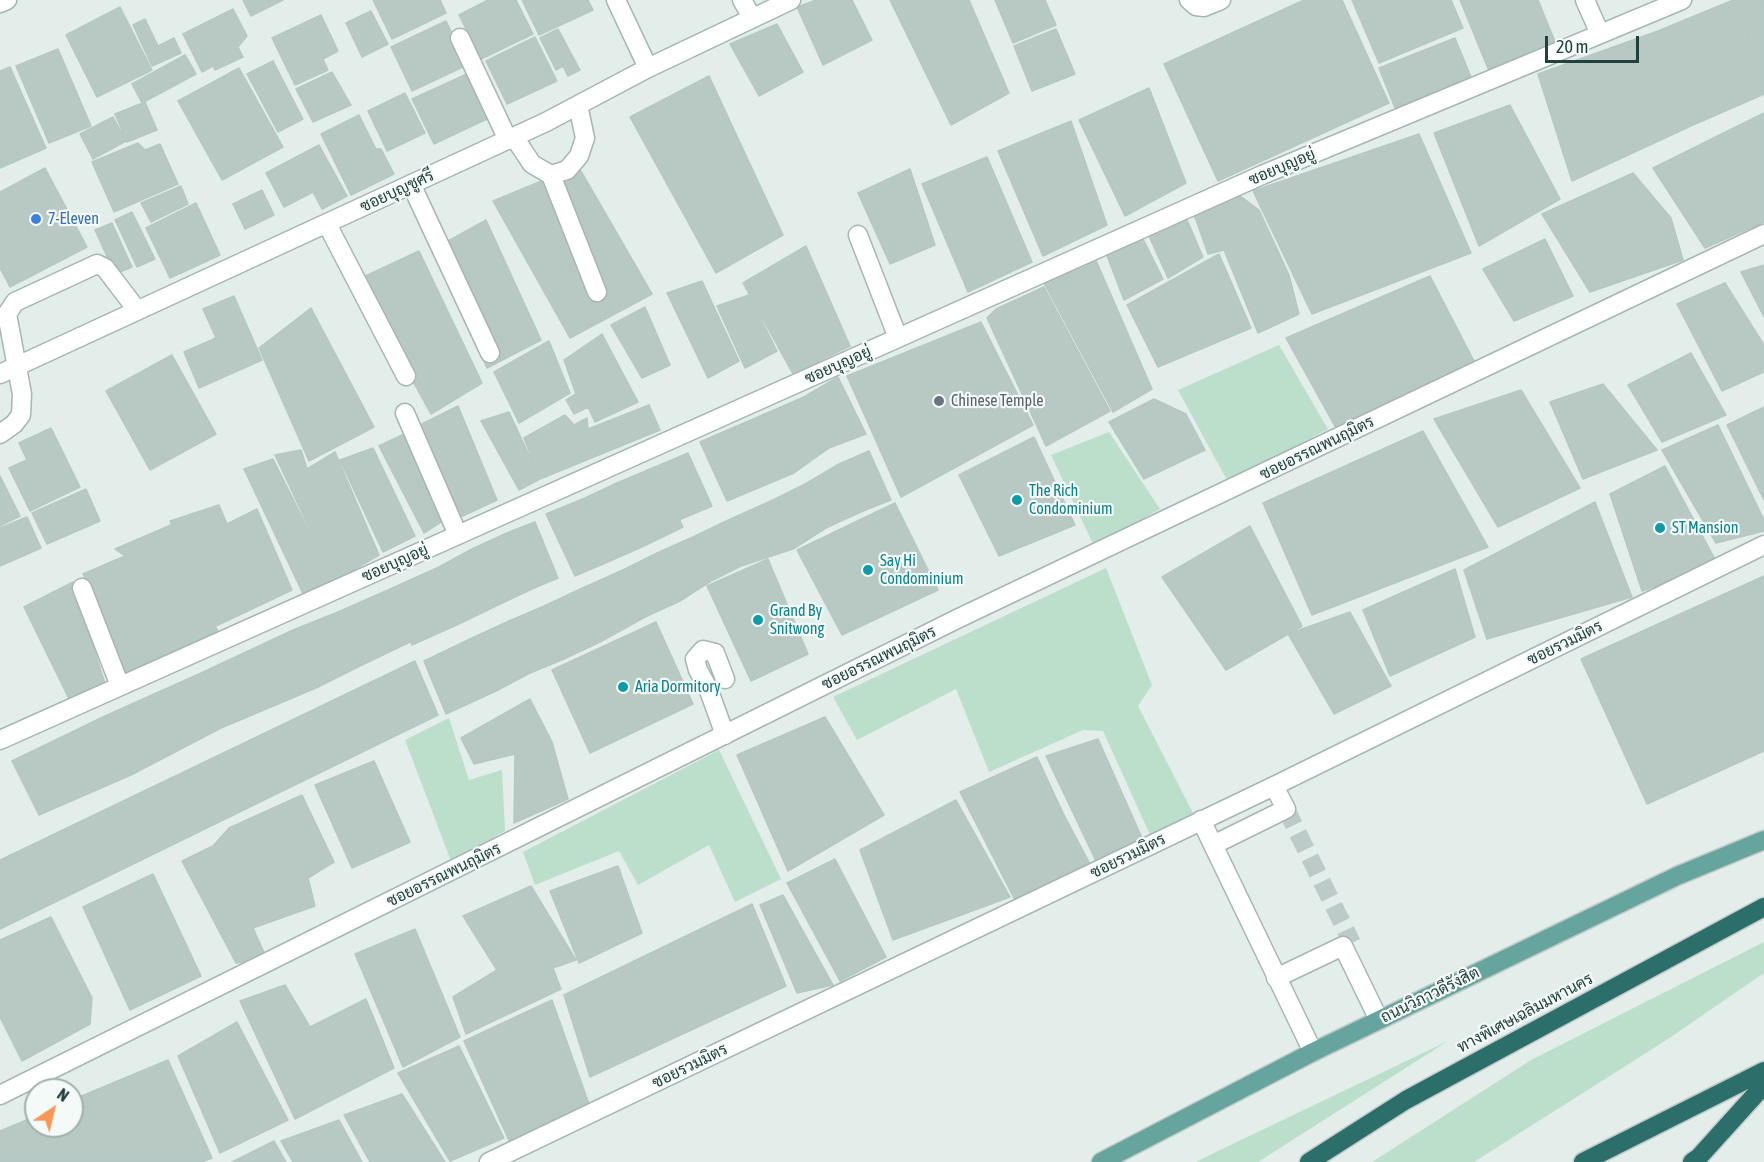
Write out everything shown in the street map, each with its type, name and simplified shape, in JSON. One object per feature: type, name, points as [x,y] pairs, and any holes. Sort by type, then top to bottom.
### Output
[{"type":"highway","name":"ทางพิเศษเฉลิมมหานคร","points":[[1309,1162],[1406,1100],[1764,907]]},
{"type":"highway","points":[[1583,1162],[1764,1071]]},
{"type":"highway","points":[[1692,1162],[1764,1085]]},
{"type":"main road","name":"ถนนวิภาวดีรังสิต","points":[[1101,1162],[1313,1052],[1677,876],[1764,840]]},
{"type":"street","points":[[0,3],[7,0]]},
{"type":"street","points":[[616,0],[648,68]]},
{"type":"street","points":[[742,0],[752,18]]},
{"type":"street","name":"ซอยบุญชูศรี","points":[[8,370],[511,138],[648,68],[791,0]]},
{"type":"street","points":[[1189,0],[1196,6],[1204,7],[1221,0]]},
{"type":"street","points":[[1585,0],[1600,34]]},
{"type":"street","name":"ซอยบุญอยู่","points":[[0,740],[1262,176],[1682,0]]},
{"type":"street","points":[[460,38],[511,138],[532,164],[551,175],[597,292]]},
{"type":"street","points":[[551,175],[567,170],[579,156],[585,138],[578,105]]},
{"type":"street","points":[[411,184],[490,353]]},
{"type":"street","points":[[327,224],[406,375]]},
{"type":"street","name":"ซอยอรรณพนฤมิตร","points":[[0,1095],[957,619],[1764,234]]},
{"type":"street","points":[[858,235],[898,338]]},
{"type":"street","points":[[0,434],[14,424],[21,415],[22,394],[8,370],[7,314],[15,302],[97,264],[105,268],[136,310]]},
{"type":"street","points":[[405,413],[458,535]]},
{"type":"street","name":"ซอยรวมมิตร","points":[[489,1162],[1274,786],[1764,544]]},
{"type":"street","points":[[82,588],[120,686]]},
{"type":"street","points":[[725,679],[715,653],[703,650],[695,659],[725,735]]},
{"type":"street","points":[[1213,845],[1286,809],[1274,786]]},
{"type":"street","points":[[1201,820],[1313,1052]]},
{"type":"street","points":[[1276,978],[1348,944],[1379,1020]]},
{"type":"green space","points":[[1279,345],[1328,429],[1228,482],[1178,390]]},
{"type":"green space","points":[[1109,432],[1160,509],[1094,546],[1051,455]]},
{"type":"green space","points":[[1106,568],[1152,685],[1138,706],[1193,813],[1151,837],[1103,731],[1083,730],[989,772],[956,689],[857,740],[833,697]]},
{"type":"green space","points":[[449,718],[469,780],[502,770],[505,831],[451,861],[405,740]]},
{"type":"green space","points":[[719,750],[781,879],[735,902],[709,845],[638,885],[619,851],[535,885],[523,852]]},
{"type":"green space","points":[[1764,942],[1764,973],[1665,1041],[1474,1162],[1372,1162],[1531,1060]]},
{"type":"green space","points":[[1448,1041],[1258,1162],[1196,1162],[1218,1151]]},
{"type":"building","points":[[243,0],[283,0],[251,16]]},
{"type":"building","points":[[373,0],[440,0],[446,13],[392,39]]},
{"type":"building","points":[[488,0],[516,0],[533,34],[481,59],[459,15]]},
{"type":"building","points":[[522,0],[588,0],[593,10],[539,35]]},
{"type":"building","points":[[816,0],[852,0],[872,40],[823,65],[797,7]]},
{"type":"building","points":[[890,0],[969,0],[1009,93],[951,125]]},
{"type":"building","points":[[995,0],[1045,0],[1056,25],[1013,43]]},
{"type":"building","points":[[1304,0],[1342,0],[1389,103],[1218,181],[1164,64]]},
{"type":"building","points":[[1352,0],[1451,0],[1463,28],[1379,63]]},
{"type":"building","points":[[1460,0],[1538,0],[1556,44],[1489,71]]},
{"type":"building","points":[[1733,0],[1739,0],[1762,95],[1693,125],[1658,31]]},
{"type":"building","points":[[1739,0],[1764,0],[1764,94],[1762,95]]},
{"type":"building","points":[[120,7],[152,70],[97,97],[66,35]]},
{"type":"building","points":[[233,9],[247,36],[238,47],[243,57],[215,70],[213,66],[202,72],[183,34]]},
{"type":"building","points":[[371,11],[388,44],[362,57],[346,23]]},
{"type":"building","points":[[321,15],[338,51],[323,59],[328,70],[295,85],[272,38]]},
{"type":"building","points":[[145,19],[158,46],[174,38],[181,53],[152,66],[133,25]]},
{"type":"building","points":[[446,21],[467,65],[412,91],[391,47]]},
{"type":"building","points":[[777,24],[803,72],[759,96],[730,44]]},
{"type":"building","points":[[558,29],[580,70],[568,76],[563,66],[556,70],[540,38]]},
{"type":"building","points":[[1056,29],[1075,74],[1032,91],[1014,46]]},
{"type":"building","points":[[1658,31],[1693,125],[1572,181],[1538,74]]},
{"type":"building","points":[[535,37],[557,81],[507,104],[486,61]]},
{"type":"building","points":[[1455,38],[1471,77],[1395,108],[1379,68]]},
{"type":"building","points":[[58,49],[91,126],[49,143],[16,66]]},
{"type":"building","points":[[185,55],[196,74],[142,103],[132,84]]},
{"type":"building","points":[[273,61],[303,119],[278,132],[247,74]]},
{"type":"building","points":[[10,67],[46,148],[0,168],[0,71]]},
{"type":"building","points":[[239,68],[283,147],[222,180],[178,101]]},
{"type":"building","points":[[332,72],[351,105],[313,122],[296,89]]},
{"type":"building","points":[[467,74],[489,118],[434,144],[412,99]]},
{"type":"building","points":[[709,76],[783,235],[716,273],[630,117]]},
{"type":"building","points":[[1149,88],[1186,183],[1125,216],[1079,120]]},
{"type":"building","points":[[405,93],[425,133],[387,151],[368,111]]},
{"type":"building","points":[[145,102],[157,130],[127,142],[115,114]]},
{"type":"building","points":[[1510,105],[1560,199],[1479,246],[1434,133]]},
{"type":"building","points":[[1764,113],[1764,222],[1705,248],[1653,168]]},
{"type":"building","points":[[359,115],[376,149],[381,149],[394,174],[351,195],[321,134]]},
{"type":"building","points":[[113,117],[126,141],[93,159],[80,134]]},
{"type":"building","points":[[1071,121],[1107,225],[1043,256],[998,151]]},
{"type":"building","points":[[1419,134],[1471,253],[1312,314],[1253,191]]},
{"type":"building","points":[[138,143],[145,150],[160,144],[178,184],[114,212],[92,162]]},
{"type":"building","points":[[319,145],[347,196],[322,209],[313,192],[284,207],[266,173]]},
{"type":"building","points":[[987,157],[1032,262],[968,292],[922,184]]},
{"type":"building","points":[[578,166],[652,294],[570,338],[493,201]]},
{"type":"building","name":"7-Eleven","points":[[45,168],[87,247],[10,287],[0,268],[0,192]]},
{"type":"building","points":[[910,169],[935,245],[890,264],[858,193]]},
{"type":"building","points":[[1633,173],[1671,218],[1683,260],[1590,292],[1542,214]]},
{"type":"building","points":[[181,186],[188,204],[151,222],[141,203]]},
{"type":"building","points":[[262,190],[274,215],[245,229],[233,204]]},
{"type":"building","points":[[1239,195],[1259,210],[1289,275],[1299,314],[1258,333],[1224,250],[1208,254],[1194,214]]},
{"type":"building","points":[[196,203],[220,255],[170,278],[146,228]]},
{"type":"building","points":[[132,212],[155,259],[137,267],[115,220]]},
{"type":"building","points":[[486,220],[541,340],[487,368],[432,250]]},
{"type":"building","points":[[1187,220],[1203,257],[1168,278],[1148,234]]},
{"type":"building","points":[[112,223],[132,267],[115,274],[95,230]]},
{"type":"building","points":[[1143,239],[1163,279],[1124,300],[1106,253]]},
{"type":"building","points":[[1545,239],[1573,296],[1514,321],[1483,269]]},
{"type":"building","points":[[806,246],[850,346],[793,374],[743,283]]},
{"type":"building","points":[[419,251],[482,383],[431,414],[357,280]]},
{"type":"building","points":[[1219,254],[1251,328],[1158,367],[1127,305]]},
{"type":"building","points":[[1095,258],[1152,389],[1113,412],[1043,281]]},
{"type":"building","points":[[1764,265],[1764,317],[1741,272]]},
{"type":"building","points":[[1430,276],[1474,361],[1337,430],[1286,338]]},
{"type":"building","points":[[702,281],[739,361],[708,378],[667,293]]},
{"type":"building","points":[[1725,283],[1764,345],[1764,372],[1722,391],[1677,304]]},
{"type":"building","points":[[1044,287],[1110,411],[1046,446],[987,318],[996,309]]},
{"type":"building","points":[[749,295],[777,351],[745,368],[717,306]]},
{"type":"building","points":[[234,296],[262,360],[199,388],[184,352],[216,338],[203,309]]},
{"type":"building","points":[[645,307],[670,365],[642,378],[611,325]]},
{"type":"building","points":[[311,308],[374,427],[309,461],[259,348]]},
{"type":"building","name":"Chinese Temple","points":[[981,322],[1033,425],[901,497],[847,376]]},
{"type":"building","points":[[602,334],[638,402],[595,422],[588,407],[574,414],[566,400],[576,394],[564,360]]},
{"type":"building","points":[[549,341],[570,393],[519,423],[494,372]]},
{"type":"building","points":[[1691,353],[1726,415],[1662,442],[1628,385]]},
{"type":"building","points":[[172,355],[216,434],[150,470],[106,391]]},
{"type":"building","points":[[838,377],[866,434],[829,448],[804,397]]},
{"type":"building","points":[[1603,384],[1657,450],[1583,479],[1550,402]]},
{"type":"building","points":[[1521,390],[1580,488],[1498,527],[1434,419]]},
{"type":"building","points":[[804,397],[829,448],[794,473],[767,413]]},
{"type":"building","points":[[1154,399],[1186,414],[1205,450],[1144,479],[1109,422]]},
{"type":"building","points":[[649,405],[660,430],[540,479],[524,438],[565,415],[574,425],[587,418],[588,429]]},
{"type":"building","points":[[458,406],[497,500],[452,521],[412,429]]},
{"type":"building","name":"ST Mansion","points":[[1764,407],[1764,500],[1727,425]]},
{"type":"building","points":[[509,412],[540,479],[519,490],[481,421]]},
{"type":"building","points":[[767,413],[794,473],[727,501],[700,442]]},
{"type":"building","points":[[1718,425],[1764,520],[1764,531],[1716,543],[1662,450]]},
{"type":"building","points":[[51,428],[80,487],[30,511],[9,468],[27,460],[19,443]]},
{"type":"building","points":[[1423,431],[1488,547],[1312,615],[1263,503]]},
{"type":"building","points":[[406,433],[444,520],[424,533],[379,446]]},
{"type":"building","name":"The Rich Condominium","points":[[1034,437],[1075,525],[999,556],[959,475]]},
{"type":"building","points":[[373,448],[415,536],[383,552],[340,460]]},
{"type":"building","points":[[301,450],[307,469],[335,452],[379,555],[334,581],[275,455]]},
{"type":"building","points":[[869,451],[891,500],[863,511],[839,464]]},
{"type":"building","points":[[688,453],[712,506],[679,520],[655,467]]},
{"type":"building","points":[[273,459],[334,581],[305,598],[244,469]]},
{"type":"building","points":[[839,464],[863,511],[826,528],[807,483]]},
{"type":"building","name":"ST Mansion","points":[[1665,466],[1717,563],[1642,591],[1610,494]]},
{"type":"building","points":[[655,467],[683,527],[644,546],[617,483]]},
{"type":"building","points":[[0,476],[20,516],[0,526]]},
{"type":"building","points":[[617,483],[644,546],[610,561],[585,498]]},
{"type":"building","points":[[807,483],[826,528],[793,549],[773,500]]},
{"type":"building","points":[[86,489],[100,521],[47,544],[32,513]]},
{"type":"building","points":[[585,498],[610,561],[575,576],[546,514]]},
{"type":"building","points":[[773,500],[793,549],[741,566],[724,522]]},
{"type":"building","points":[[1595,502],[1632,597],[1487,639],[1464,570]]},
{"type":"building","name":"Say Hi Condominium","points":[[895,503],[938,590],[842,635],[797,550]]},
{"type":"building","points":[[219,505],[227,524],[257,509],[292,590],[216,626],[170,521]]},
{"type":"building","points":[[27,517],[41,548],[0,566],[0,528]]},
{"type":"building","points":[[535,522],[558,578],[532,589],[509,532]]},
{"type":"building","points":[[724,522],[741,566],[711,581],[693,537]]},
{"type":"building","points":[[171,525],[218,632],[126,672],[83,574],[125,556],[115,549]]},
{"type":"building","points":[[1250,526],[1302,626],[1226,670],[1162,577]]},
{"type":"building","points":[[509,532],[532,589],[498,605],[474,548]]},
{"type":"building","points":[[693,537],[711,581],[680,601],[657,553]]},
{"type":"building","points":[[474,548],[498,605],[461,623],[439,567]]},
{"type":"building","points":[[657,553],[680,601],[647,616],[625,569]]},
{"type":"building","name":"Grand By Snitwong","points":[[768,559],[808,654],[751,681],[707,586]]},
{"type":"building","points":[[439,567],[461,623],[412,645],[388,590]]},
{"type":"building","points":[[625,569],[647,616],[600,642],[576,591]]},
{"type":"building","points":[[1455,569],[1475,637],[1390,676],[1363,610]]},
{"type":"building","points":[[1764,576],[1764,751],[1647,804],[1581,659]]},
{"type":"building","points":[[73,582],[106,687],[73,707],[24,607]]},
{"type":"building","points":[[388,590],[410,642],[360,666],[338,612]]},
{"type":"building","points":[[576,591],[600,642],[564,659],[542,607]]},
{"type":"building","points":[[542,607],[564,659],[530,673],[509,621]]},
{"type":"building","points":[[338,612],[360,666],[316,688],[293,630]]},
{"type":"building","points":[[1350,612],[1391,686],[1334,714],[1288,634]]},
{"type":"building","points":[[509,621],[530,673],[496,691],[472,638]]},
{"type":"building","name":"Aria Dormitory","points":[[656,622],[693,704],[590,753],[552,670]]},
{"type":"building","points":[[293,630],[316,688],[221,728],[199,674]]},
{"type":"building","points":[[472,638],[496,691],[446,714],[424,661]]},
{"type":"building","points":[[415,661],[438,715],[0,929],[0,860]]},
{"type":"building","points":[[199,674],[221,728],[131,775],[105,716]]},
{"type":"building","points":[[530,699],[552,742],[568,799],[514,823],[515,754],[474,764],[461,738]]},
{"type":"building","points":[[105,716],[131,775],[39,815],[12,761]]},
{"type":"building","points":[[825,717],[884,815],[788,871],[737,755]]},
{"type":"building","points":[[1098,739],[1142,838],[1096,861],[1046,756]]},
{"type":"building","points":[[1037,757],[1091,866],[1016,902],[960,792]]},
{"type":"building","points":[[374,761],[410,842],[352,868],[315,785]]},
{"type":"building","points":[[302,795],[334,862],[308,878],[315,906],[253,928],[267,959],[236,963],[182,861],[213,846],[229,828]]},
{"type":"building","points":[[956,800],[1010,897],[893,940],[860,850]]},
{"type":"building","points":[[835,859],[886,957],[840,981],[787,883]]},
{"type":"building","points":[[618,866],[642,933],[579,963],[550,891]]},
{"type":"building","points":[[153,874],[201,976],[130,1010],[83,907]]},
{"type":"building","points":[[531,886],[576,960],[553,968],[561,989],[466,1034],[453,997],[497,970],[463,916]]},
{"type":"building","points":[[783,895],[833,985],[797,993],[760,905]]},
{"type":"building","points":[[752,904],[786,986],[590,1077],[564,995]]},
{"type":"building","points":[[51,917],[92,998],[90,1024],[22,1061],[0,1017],[0,940]]},
{"type":"building","points":[[415,929],[460,1037],[403,1067],[355,954]]},
{"type":"building","points":[[285,985],[310,1027],[366,999],[394,1068],[295,1119],[240,1001]]},
{"type":"building","points":[[552,1000],[589,1104],[512,1147],[464,1041]]},
{"type":"building","points":[[237,1022],[288,1120],[220,1153],[178,1056]]},
{"type":"building","points":[[459,1046],[504,1138],[450,1161],[398,1073]]},
{"type":"building","points":[[168,1060],[212,1158],[202,1162],[0,1162],[0,1131],[24,1121],[24,1138],[84,1138],[84,1095]]},
{"type":"building","points":[[402,1094],[445,1162],[370,1162],[344,1115]]},
{"type":"building","points":[[339,1120],[362,1162],[293,1162],[281,1141]]},
{"type":"building","points":[[274,1141],[286,1162],[232,1162]]},
{"type":"tunnel","points":[[1286,809],[1352,943]]},
{"type":"place","name":"7-Eleven","points":[[36,219]]},
{"type":"place","name":"Chinese Temple","points":[[939,401]]},
{"type":"place","name":"The Rich Condominium","points":[[1017,500]]},
{"type":"place","name":"ST Mansion","points":[[1660,528]]},
{"type":"place","name":"Say Hi Condominium","points":[[868,570]]},
{"type":"place","name":"Grand By Snitwong","points":[[758,620]]},
{"type":"place","name":"Aria Dormitory","points":[[623,687]]}]
